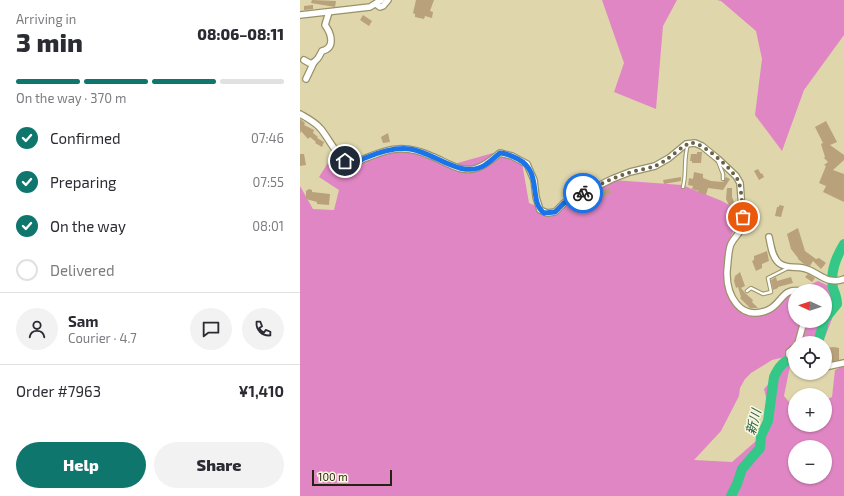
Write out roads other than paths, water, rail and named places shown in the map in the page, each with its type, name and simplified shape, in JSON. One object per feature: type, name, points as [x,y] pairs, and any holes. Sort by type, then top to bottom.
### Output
[{"type":"street","points":[[300,15],[370,8],[381,0]]},
{"type":"street","points":[[376,4],[380,7],[388,0]]},
{"type":"street","points":[[306,79],[314,62],[317,60],[322,51],[330,47],[331,42],[328,29],[325,25],[329,12]]},
{"type":"street","points":[[304,60],[310,64],[314,62]]},
{"type":"street","points":[[300,114],[322,129],[336,150],[348,163],[356,163],[365,158],[396,149],[410,149],[430,155],[456,167],[468,169],[476,169],[485,165],[500,153],[512,156],[527,164],[534,180],[540,210],[547,213],[555,212],[564,203],[612,178],[655,166],[688,144],[695,142],[718,159],[736,176],[740,184],[743,223],[742,228],[730,246],[727,271],[728,284],[734,302],[746,311],[760,312],[772,308],[788,291]]},
{"type":"street","points":[[769,237],[773,255],[783,266],[806,269],[829,280],[842,280]]},
{"type":"street","points":[[832,365],[844,362]]},
{"type":"lane","points":[[683,187],[685,156],[688,144]]},
{"type":"lane","points":[[718,159],[723,174],[723,179]]},
{"type":"lane","points":[[748,291],[751,288],[763,294],[771,292],[768,281],[769,277],[790,267]]},
{"type":"waterway","name":"新川","points":[[832,310],[837,304],[832,282],[833,271],[838,254],[844,244]]},
{"type":"waterway","name":"新川","points":[[820,336],[822,328]]},
{"type":"waterway","name":"新川","points":[[731,496],[742,469],[760,448],[761,436],[768,421],[774,377],[782,364],[788,360]]}]
